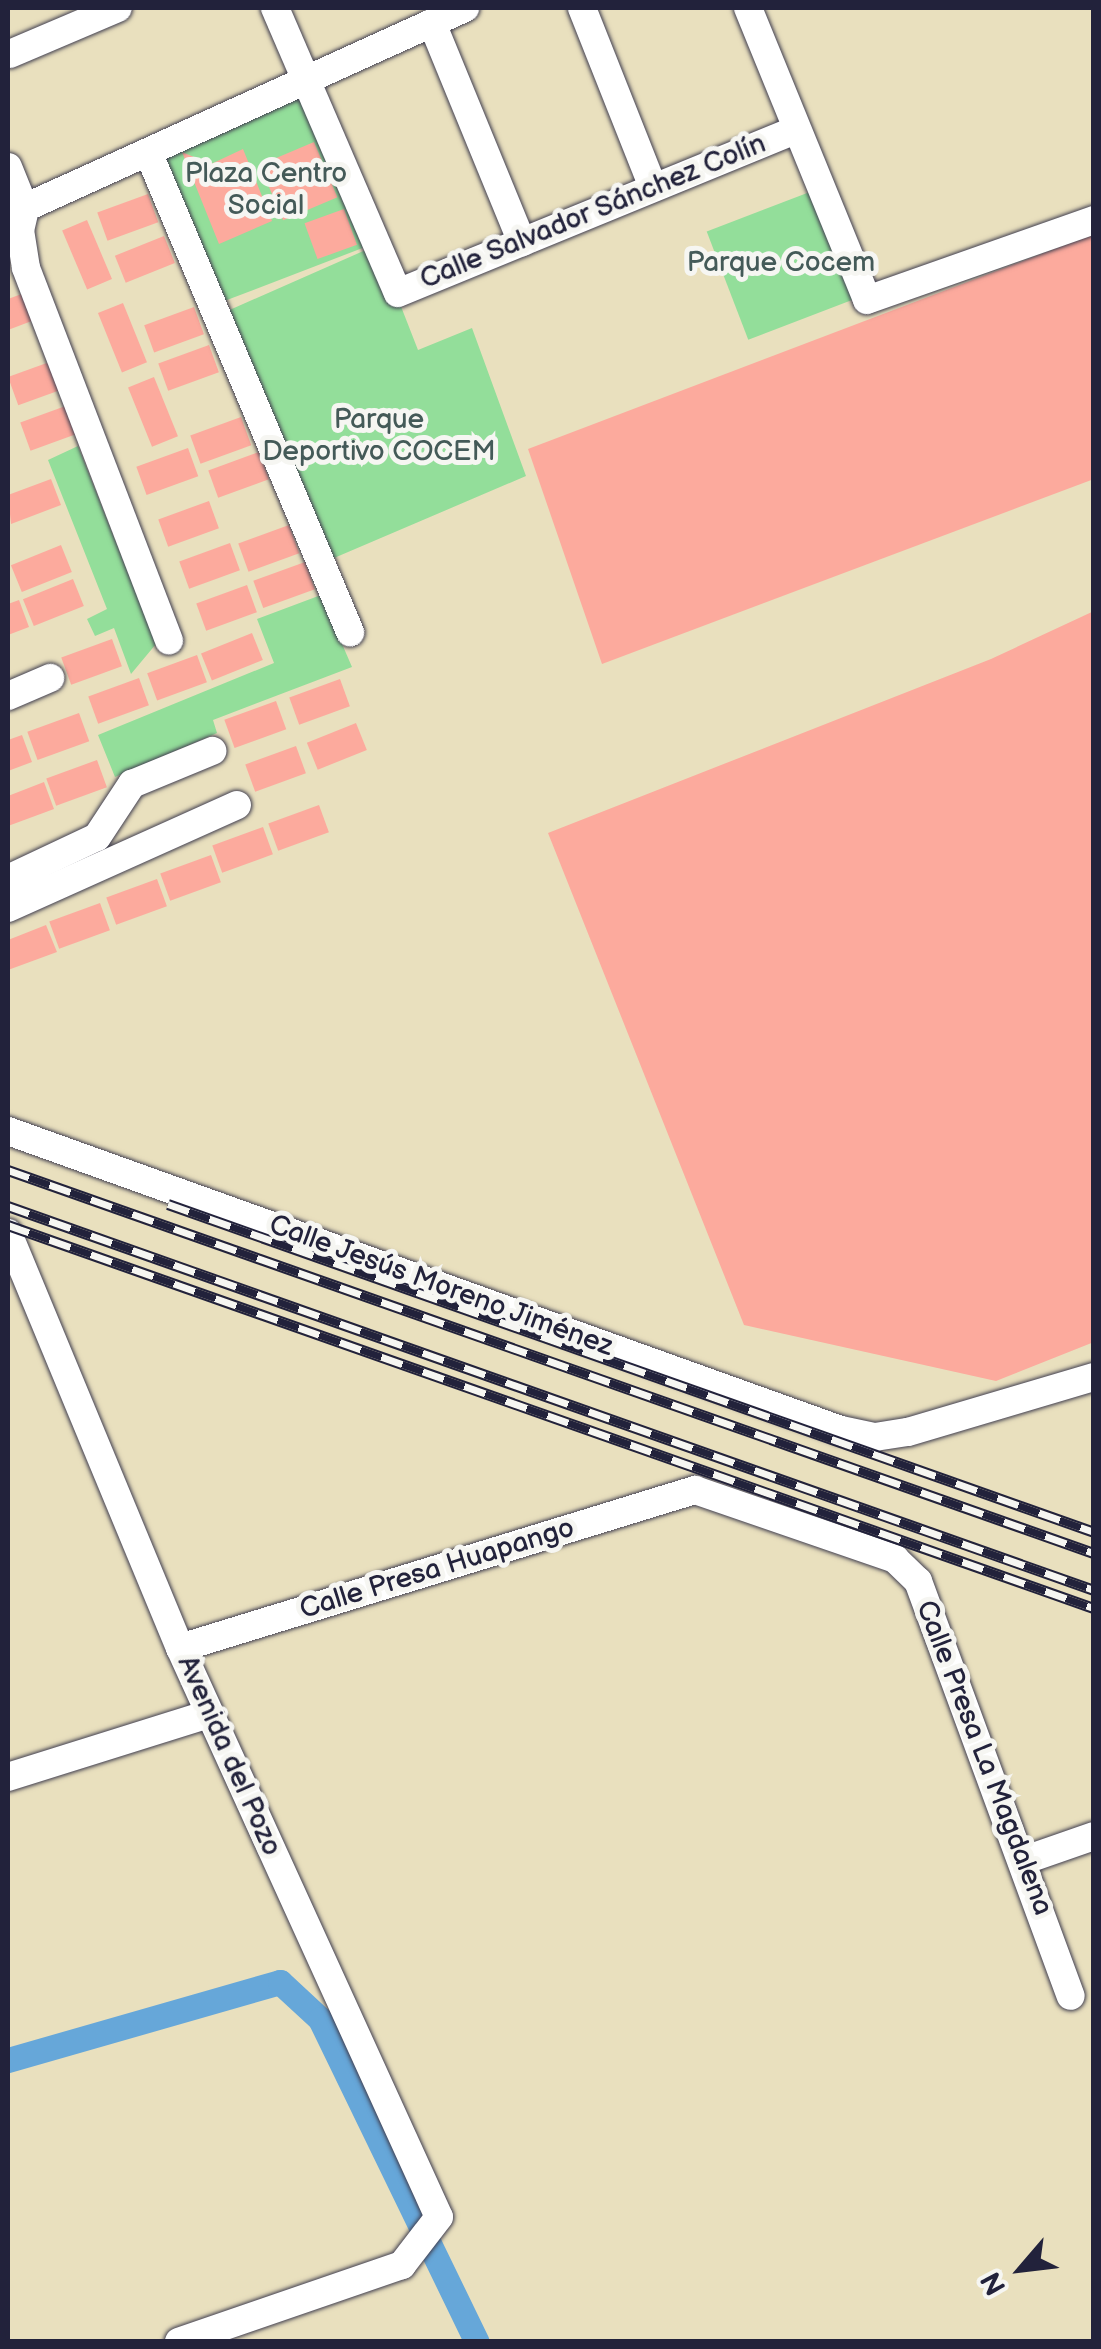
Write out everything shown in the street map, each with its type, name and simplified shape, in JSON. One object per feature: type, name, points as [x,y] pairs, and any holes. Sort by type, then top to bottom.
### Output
[{"type":"street","points":[[10,54],[118,8]]},
{"type":"street","name":"Calle Salvador Sánchez Colín","points":[[276,8],[398,292],[797,128]]},
{"type":"street","points":[[16,212],[465,8]]},
{"type":"street","points":[[582,8],[653,187]]},
{"type":"street","points":[[748,8],[866,300],[1094,220]]},
{"type":"street","points":[[432,23],[522,242]]},
{"type":"street","points":[[149,154],[350,632]]},
{"type":"street","points":[[8,167],[26,268],[169,641]]},
{"type":"street","points":[[8,696],[50,678]]},
{"type":"street","points":[[8,879],[97,837],[132,784],[212,750]]},
{"type":"street","points":[[8,908],[236,805]]},
{"type":"street","name":"Calle Jesús Moreno Jiménez","points":[[8,1131],[875,1437],[1094,1378]]},
{"type":"street","name":"Avenida del Pozo","points":[[8,1233],[180,1648],[439,2217],[406,2260],[179,2342]]},
{"type":"street","name":"Calle Presa Huapango","points":[[180,1648],[695,1490]]},
{"type":"street","name":"Calle Presa La Magdalena","points":[[695,1490],[909,1568],[1024,1860],[1071,1996]]},
{"type":"street","points":[[8,1777],[209,1714]]},
{"type":"street","points":[[1024,1860],[1094,1836]]},
{"type":"green space","name":"Plaza Centro Social","points":[[311,75],[376,243],[218,304],[153,136]]},
{"type":"green space","name":"Parque Cocem","points":[[815,190],[857,298],[748,340],[707,232]]},
{"type":"green space","name":"Parque Deportivo COCEM","points":[[377,245],[418,350],[472,328],[526,476],[327,561],[225,312]]},
{"type":"green space","points":[[78,446],[156,644],[131,674],[114,628],[95,636],[87,619],[107,609],[48,460]]},
{"type":"green space","points":[[321,595],[352,667],[213,720],[217,733],[115,777],[98,735],[274,663],[257,619]]},
{"type":"building","points":[[314,142],[337,197],[283,220],[260,165]]},
{"type":"building","points":[[243,149],[272,221],[219,244],[182,152],[211,164]]},
{"type":"building","points":[[148,194],[158,222],[108,241],[97,212]]},
{"type":"building","points":[[344,209],[357,245],[318,259],[305,223]]},
{"type":"building","points":[[87,220],[112,279],[87,289],[62,231]]},
{"type":"building","points":[[1094,234],[1094,479],[602,664],[528,449]]},
{"type":"building","points":[[164,236],[175,263],[126,283],[115,256]]},
{"type":"building","points":[[27,292],[37,319],[8,330],[8,299]]},
{"type":"building","points":[[123,303],[147,362],[122,372],[98,313]]},
{"type":"building","points":[[194,307],[204,334],[154,352],[144,325]]},
{"type":"building","points":[[209,345],[219,372],[168,391],[158,363]]},
{"type":"building","points":[[55,360],[65,388],[18,405],[8,377]]},
{"type":"building","points":[[154,377],[178,436],[152,447],[128,387]]},
{"type":"building","points":[[71,404],[81,432],[31,451],[20,422]]},
{"type":"building","points":[[241,417],[251,445],[201,464],[190,435]]},
{"type":"building","points":[[188,448],[198,476],[147,495],[136,467]]},
{"type":"building","points":[[259,452],[269,479],[218,498],[208,470]]},
{"type":"building","points":[[51,479],[61,505],[11,524],[8,495]]},
{"type":"building","points":[[209,501],[219,528],[168,547],[158,519]]},
{"type":"building","points":[[289,525],[299,553],[249,572],[238,543]]},
{"type":"building","points":[[230,543],[240,570],[189,589],[179,561]]},
{"type":"building","points":[[61,545],[72,572],[22,592],[11,565]]},
{"type":"building","points":[[305,562],[315,589],[263,608],[253,581]]},
{"type":"building","points":[[73,579],[84,606],[34,626],[23,599]]},
{"type":"building","points":[[247,585],[257,612],[206,631],[196,603]]},
{"type":"building","points":[[19,600],[29,627],[8,635],[8,604]]},
{"type":"building","points":[[1094,611],[1094,1342],[996,1381],[744,1325],[548,833],[991,659]]},
{"type":"building","points":[[252,633],[263,660],[212,680],[201,654]]},
{"type":"building","points":[[112,639],[122,666],[71,685],[61,657]]},
{"type":"building","points":[[197,655],[207,682],[157,700],[147,673]]},
{"type":"building","points":[[139,678],[149,705],[98,724],[88,696]]},
{"type":"building","points":[[340,679],[350,706],[299,725],[289,697]]},
{"type":"building","points":[[276,701],[286,729],[235,748],[224,720]]},
{"type":"building","points":[[79,713],[89,741],[38,760],[27,732]]},
{"type":"building","points":[[356,723],[367,750],[318,770],[307,743]]},
{"type":"building","points":[[22,735],[32,762],[8,771],[8,740]]},
{"type":"building","points":[[296,746],[306,773],[255,792],[245,764]]},
{"type":"building","points":[[97,760],[107,787],[56,806],[46,778]]},
{"type":"building","points":[[44,782],[54,809],[8,826],[8,796]]},
{"type":"building","points":[[319,805],[329,832],[278,851],[268,823]]},
{"type":"building","points":[[263,827],[273,854],[222,873],[212,845]]},
{"type":"building","points":[[211,855],[221,882],[170,901],[160,873]]},
{"type":"building","points":[[157,879],[167,906],[116,925],[106,897]]},
{"type":"building","points":[[100,903],[110,930],[59,949],[49,921]]},
{"type":"building","points":[[46,925],[57,952],[8,970],[8,940]]},
{"type":"waterway","points":[[8,2060],[280,1982],[320,2019],[477,2342]]},
{"type":"railway","points":[[8,1170],[1094,1553]]},
{"type":"railway","points":[[168,1204],[1094,1532]]},
{"type":"railway","points":[[8,1206],[1094,1590]]},
{"type":"railway","points":[[8,1225],[1094,1608]]}]
